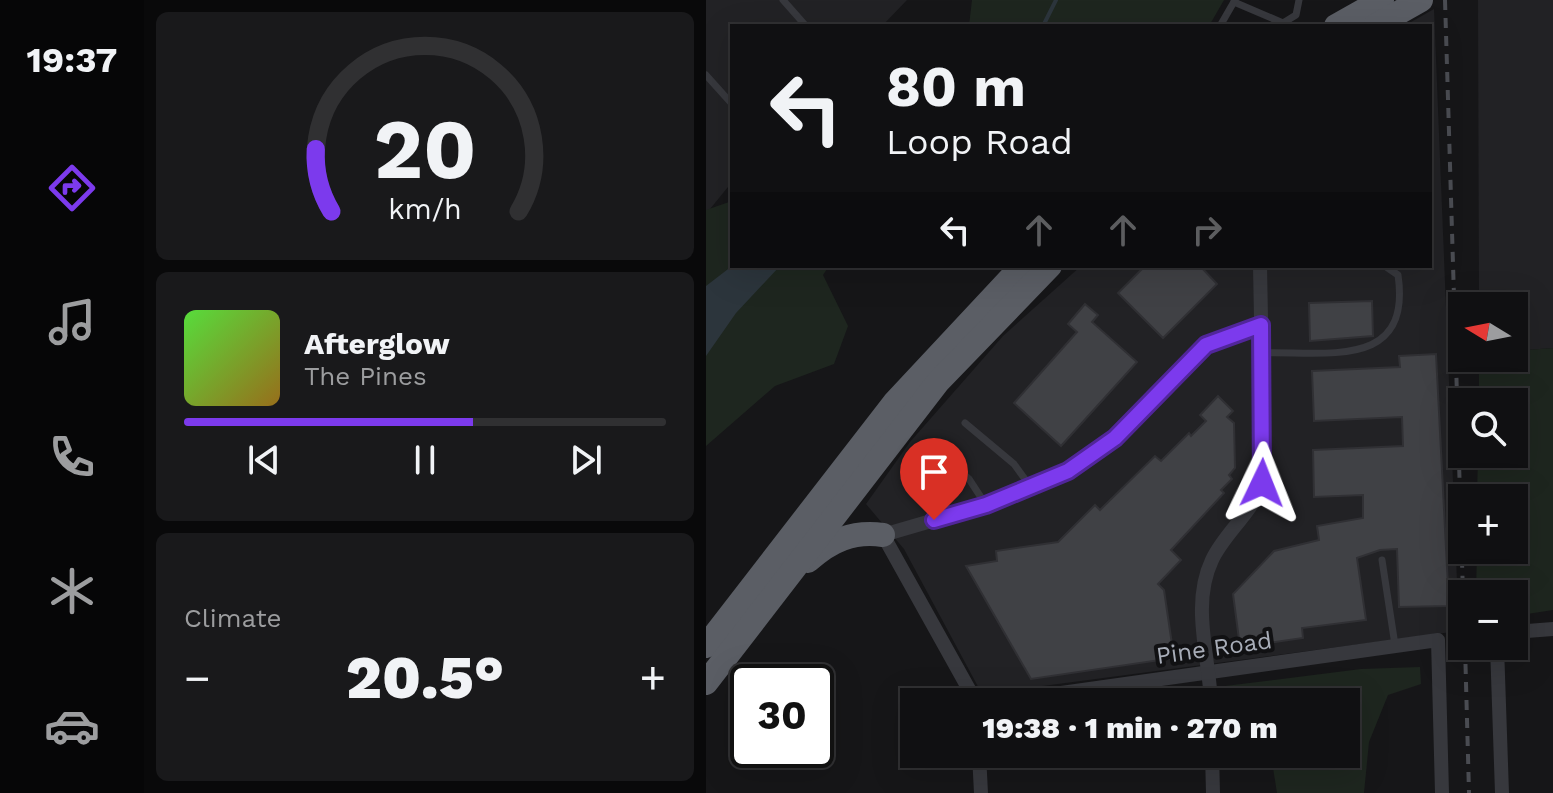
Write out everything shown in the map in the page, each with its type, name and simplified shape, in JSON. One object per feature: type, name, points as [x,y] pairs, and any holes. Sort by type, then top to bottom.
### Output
[{"type":"highway","points":[[1340,24],[1382,0]]},
{"type":"highway","points":[[1379,24],[1421,0]]},
{"type":"highway","points":[[706,646],[894,403],[1020,268]]},
{"type":"highway","points":[[706,683],[930,392],[1048,268]]},
{"type":"highway","points":[[777,590],[813,556],[838,539],[857,532],[883,535]]},
{"type":"street","points":[[1211,688],[1202,607],[1205,578],[1218,550],[1254,501],[1264,475],[1260,268]]},
{"type":"street","points":[[968,688],[883,535],[986,505],[1068,471],[1101,449],[1212,341],[1261,325]]},
{"type":"street","points":[[1528,631],[1553,629]]},
{"type":"street","name":"Pine Road","points":[[1096,688],[1438,640],[1442,793]]},
{"type":"street","points":[[1497,660],[1502,793]]},
{"type":"street","points":[[980,768],[981,793]]},
{"type":"street","points":[[1212,768],[1213,793]]},
{"type":"lane","points":[[783,0],[804,24]]},
{"type":"lane","points":[[1221,24],[1235,1],[1283,23],[1296,15],[1299,0]]},
{"type":"lane","points":[[706,75],[730,102]]},
{"type":"lane","points":[[1262,353],[1358,350],[1380,342],[1396,323],[1401,297],[1398,275],[1388,268]]},
{"type":"lane","points":[[965,423],[1014,464],[1031,488]]},
{"type":"lane","points":[[938,452],[969,479],[986,505]]},
{"type":"lane","points":[[1382,560],[1395,645]]},
{"type":"shaded area","points":[[706,0],[907,0],[884,24],[730,24],[730,184],[706,214]]},
{"type":"shaded area","points":[[972,0],[1224,0],[1210,24],[969,24]]},
{"type":"shaded area","points":[[1478,0],[1553,0],[1553,348],[1528,350],[1528,292],[1479,292]]},
{"type":"shaded area","points":[[1434,9],[1449,388],[1448,468],[1452,468],[1453,484],[1448,484],[1448,564],[1456,564],[1457,580],[1448,580],[1448,632],[1027,688],[979,688],[904,549],[866,504],[910,442],[1003,336],[1079,268],[1432,268],[1432,24],[1408,24]]},
{"type":"shaded area","points":[[730,202],[730,268],[828,268],[823,275],[848,326],[834,364],[775,386],[706,446],[706,210]]},
{"type":"shaded area","points":[[730,268],[778,268],[736,313],[706,356],[706,286]]},
{"type":"shaded area","points":[[1553,348],[1553,610],[1528,614],[1528,580],[1476,580],[1477,564],[1528,564],[1528,484],[1477,484],[1478,468],[1528,468],[1528,388],[1479,388],[1479,372],[1528,372],[1528,350]]},
{"type":"shaded area","points":[[1420,667],[1421,684],[1388,695],[1369,742],[1364,793],[1277,793],[1273,768],[1360,768],[1360,688],[1225,686],[1361,669]]},
{"type":"building","points":[[1143,268],[1202,268],[1217,284],[1163,338],[1118,293]]},
{"type":"building","points":[[1372,301],[1373,336],[1310,341],[1309,303]]},
{"type":"building","points":[[1085,304],[1098,315],[1092,322],[1137,362],[1061,446],[1014,403],[1077,332],[1068,324]]},
{"type":"building","points":[[1436,354],[1448,606],[1399,607],[1397,549],[1380,550],[1357,558],[1366,620],[1302,628],[1303,638],[1240,647],[1233,594],[1274,551],[1319,540],[1317,526],[1363,518],[1363,495],[1314,497],[1313,450],[1403,446],[1402,417],[1314,421],[1312,371],[1400,367],[1399,356]]},
{"type":"building","points":[[1218,396],[1233,411],[1227,417],[1234,423],[1235,468],[1229,475],[1232,479],[1221,490],[1224,493],[1171,550],[1181,560],[1158,584],[1164,590],[1174,658],[1031,679],[966,566],[997,561],[996,551],[1058,542],[1095,505],[1100,510],[1155,456],[1161,461],[1189,433],[1191,436],[1206,421],[1200,415]]},
{"type":"waterway","points":[[1044,24],[1056,0]]},
{"type":"railway","points":[[1445,0],[1463,580]]},
{"type":"railway","points":[[1465,660],[1469,793]]},
{"type":"route","points":[[934,520],[986,505],[1068,471],[1115,438],[1206,345],[1261,325],[1262,483]]}]
